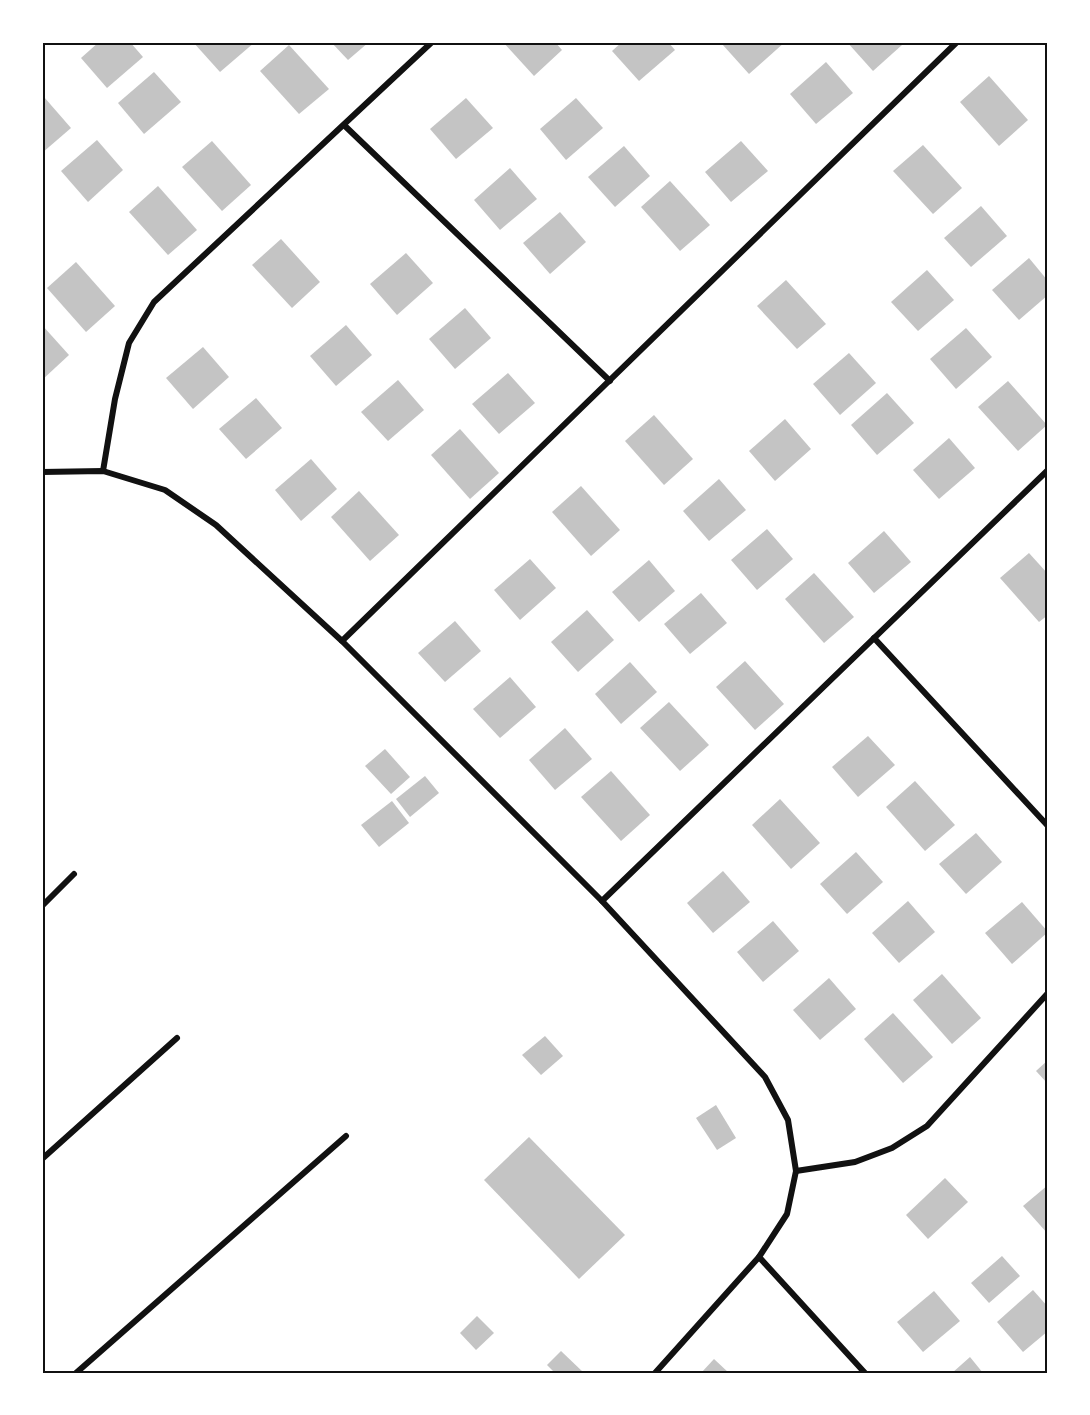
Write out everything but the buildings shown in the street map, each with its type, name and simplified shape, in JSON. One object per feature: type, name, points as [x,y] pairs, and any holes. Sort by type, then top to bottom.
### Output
[{"type":"street","points":[[103,471],[115,399],[129,343],[154,302],[345,126],[432,42]]},
{"type":"street","points":[[342,641],[957,42]]},
{"type":"street","points":[[345,126],[610,381]]},
{"type":"street","points":[[602,901],[1048,470]]},
{"type":"street","points":[[42,472],[103,471],[165,490],[216,525],[342,641],[602,901],[765,1077],[788,1120],[796,1171],[787,1214],[759,1257],[655,1373]]},
{"type":"street","points":[[874,638],[1048,826]]},
{"type":"street","points":[[42,906],[74,874]]},
{"type":"street","points":[[796,1171],[855,1162],[892,1148],[927,1126],[1048,993]]},
{"type":"street","points":[[42,1159],[177,1038]]},
{"type":"street","points":[[76,1373],[346,1136]]},
{"type":"street","points":[[759,1257],[865,1373]]}]
